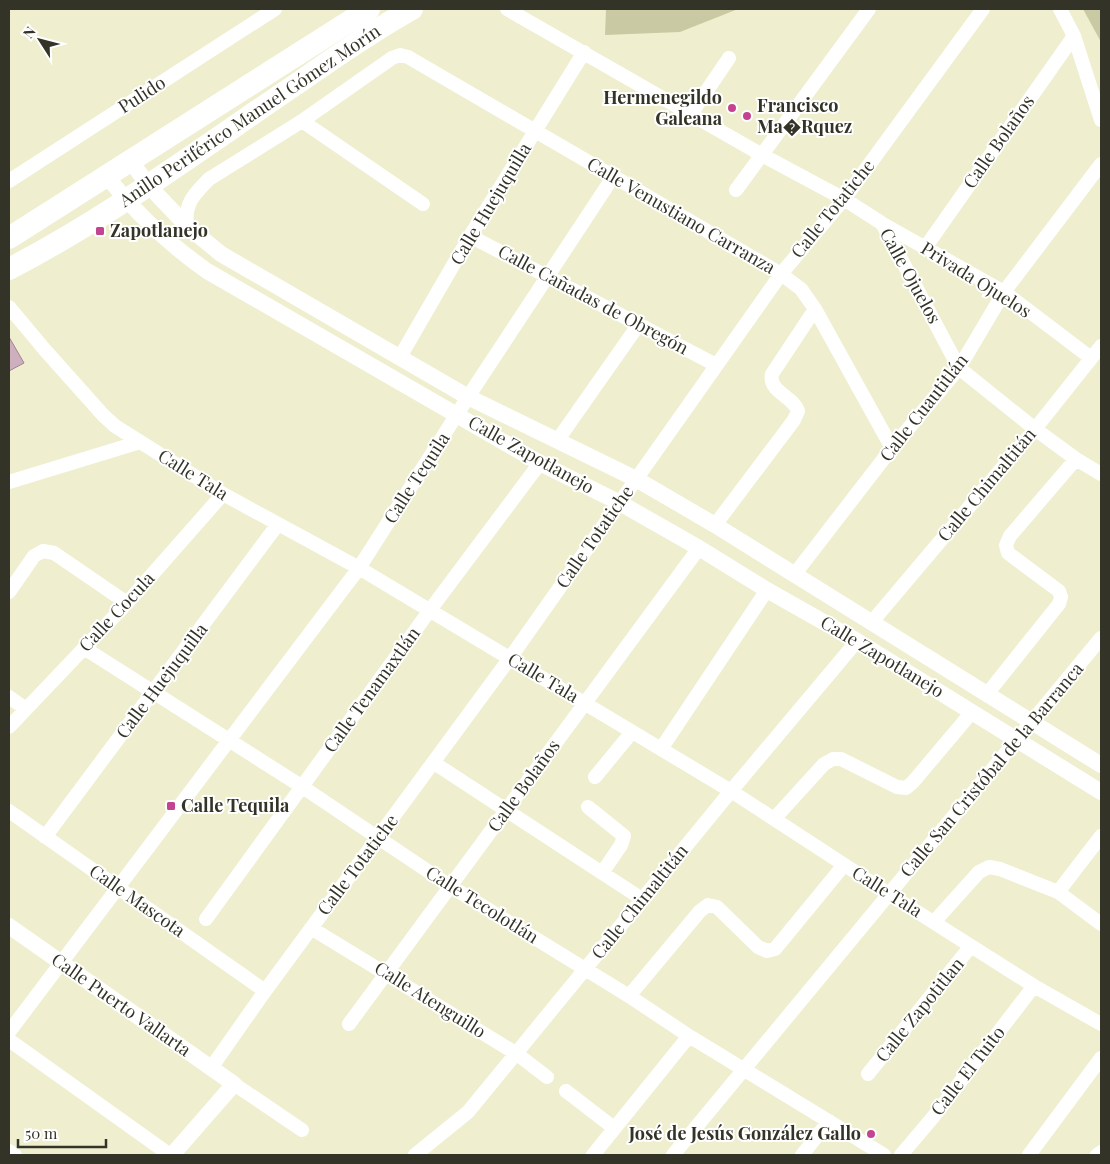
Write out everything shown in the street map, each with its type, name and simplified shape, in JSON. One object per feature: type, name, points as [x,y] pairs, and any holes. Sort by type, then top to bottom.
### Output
[{"type":"highway","name":"Anillo Periférico Manuel Gómez Morín","points":[[9,238],[369,9]]},
{"type":"highway","name":"Anillo Periférico Manuel Gómez Morín","points":[[9,268],[63,240],[148,185],[327,63],[412,9]]},
{"type":"street","name":"Pulido","points":[[9,181],[275,9]]},
{"type":"street","name":"Calle Ojuelos","points":[[507,9],[762,155],[844,199],[883,224],[959,368],[1035,429],[1076,459],[1101,474]]},
{"type":"street","points":[[736,190],[869,9]]},
{"type":"street","name":"Calle Totatiche","points":[[211,1068],[264,991],[510,658],[781,274],[844,199],[983,9]]},
{"type":"street","points":[[1060,9],[1074,36],[1101,120]]},
{"type":"street","name":"Calle Bolaños","points":[[925,248],[1074,36]]},
{"type":"street","name":"Calle Huejuquilla","points":[[400,358],[470,236],[584,52]]},
{"type":"street","name":"Calle Venustiano Carranza","points":[[302,121],[392,58],[400,55],[408,57],[781,274],[801,289],[815,309],[892,448]]},
{"type":"street","points":[[691,114],[729,58]]},
{"type":"street","points":[[187,226],[186,215],[189,204],[196,192],[209,179],[302,121],[422,204]]},
{"type":"street","name":"Calle Zapotlanejo","points":[[130,160],[148,185],[187,226],[221,254],[468,397],[636,479],[715,525],[1101,765]]},
{"type":"street","name":"Calle Cuautitlán","points":[[794,575],[892,448],[959,368],[1004,292],[1101,164]]},
{"type":"street","name":"Calle Zapotlanejo","points":[[106,175],[125,200],[181,253],[208,271],[540,463],[620,503],[699,548],[767,590],[857,641],[1101,792]]},
{"type":"street","name":"Calle Tequila","points":[[9,1032],[359,568],[468,397],[613,177]]},
{"type":"street","name":"Privada Ojuelos","points":[[883,224],[1004,292],[1091,358]]},
{"type":"street","name":"Calle Cañadas de Obregón","points":[[470,236],[716,365]]},
{"type":"street","name":"Calle Tala","points":[[9,307],[102,416],[114,426],[223,494],[359,568],[731,791],[1034,986],[1101,1024]]},
{"type":"street","points":[[715,525],[794,420],[798,411],[796,405],[774,387],[770,380],[772,374],[815,309]]},
{"type":"street","points":[[557,441],[639,324]]},
{"type":"street","name":"Calle Chimaltitán","points":[[871,623],[1035,429],[1101,346]]},
{"type":"street","points":[[9,482],[140,442]]},
{"type":"street","points":[[987,694],[1060,604],[1061,597],[1059,591],[1008,553],[1006,545],[1010,536],[1076,459]]},
{"type":"street","name":"Calle Tenamaxtlán","points":[[206,919],[301,786],[540,463]]},
{"type":"street","name":"Calle Cocula","points":[[9,727],[127,603],[223,494]]},
{"type":"street","name":"Calle Huejuquilla","points":[[46,837],[278,524]]},
{"type":"street","name":"Calle Bolaños","points":[[349,1024],[699,548]]},
{"type":"street","points":[[9,592],[34,556],[43,551],[54,552],[127,603]]},
{"type":"street","points":[[661,749],[767,590]]},
{"type":"street","name":"Calle San Cristóbal de la Barranca","points":[[673,1155],[1101,638]]},
{"type":"street","name":"Calle Chimaltitán","points":[[415,1155],[468,1112],[731,791],[857,641]]},
{"type":"street","name":"Calle Tecolotlán","points":[[84,648],[301,786],[450,886],[629,996],[689,1036],[884,1155]]},
{"type":"street","points":[[9,697],[26,709]]},
{"type":"street","points":[[774,819],[824,764],[833,759],[841,759],[897,787],[906,788],[972,712]]},
{"type":"street","points":[[595,777],[632,732]]},
{"type":"street","points":[[434,763],[642,899]]},
{"type":"street","points":[[588,807],[624,836],[621,845],[602,873]]},
{"type":"street","name":"Calle Mascota","points":[[9,812],[264,991]]},
{"type":"street","points":[[1058,892],[1101,836]]},
{"type":"street","points":[[629,996],[700,911],[708,905],[717,907],[758,947],[767,951],[775,948],[844,865]]},
{"type":"street","points":[[934,922],[979,872],[989,867],[1000,869],[1058,892],[1101,924]]},
{"type":"street","name":"Calle Puerto Vallarta","points":[[9,926],[234,1084]]},
{"type":"street","name":"Calle Atenguillo","points":[[311,928],[517,1054],[547,1077]]},
{"type":"street","name":"Calle Zapotitlan","points":[[868,1074],[971,946]]},
{"type":"street","name":"Calle El Tuito","points":[[901,1155],[934,1116],[1034,986]]},
{"type":"street","points":[[593,1155],[689,1036]]},
{"type":"street","points":[[9,1040],[171,1155],[234,1084],[302,1130]]},
{"type":"street","points":[[1029,1155],[1101,1058]]},
{"type":"street","points":[[566,1091],[614,1128]]},
{"type":"street","points":[[802,1155],[829,1121]]},
{"type":"street","points":[[9,1150],[15,1155]]},
{"type":"street","points":[[1097,1155],[1101,1152]]},
{"type":"green space","points":[[606,9],[738,9],[680,32],[605,35]]},
{"type":"green space","points":[[1083,9],[1101,9],[1101,42]]},
{"type":"building","points":[[9,337],[24,363],[9,371]]},
{"type":"place","name":"Hermenegildo Galeana","points":[[732,108]]},
{"type":"place","name":"Francisco Ma�Rquez","points":[[747,116]]},
{"type":"place","name":"Zapotlanejo","points":[[100,231]]},
{"type":"place","name":"Calle Tequila","points":[[171,806]]},
{"type":"place","name":"José de Jesús González Gallo","points":[[871,1134]]}]
